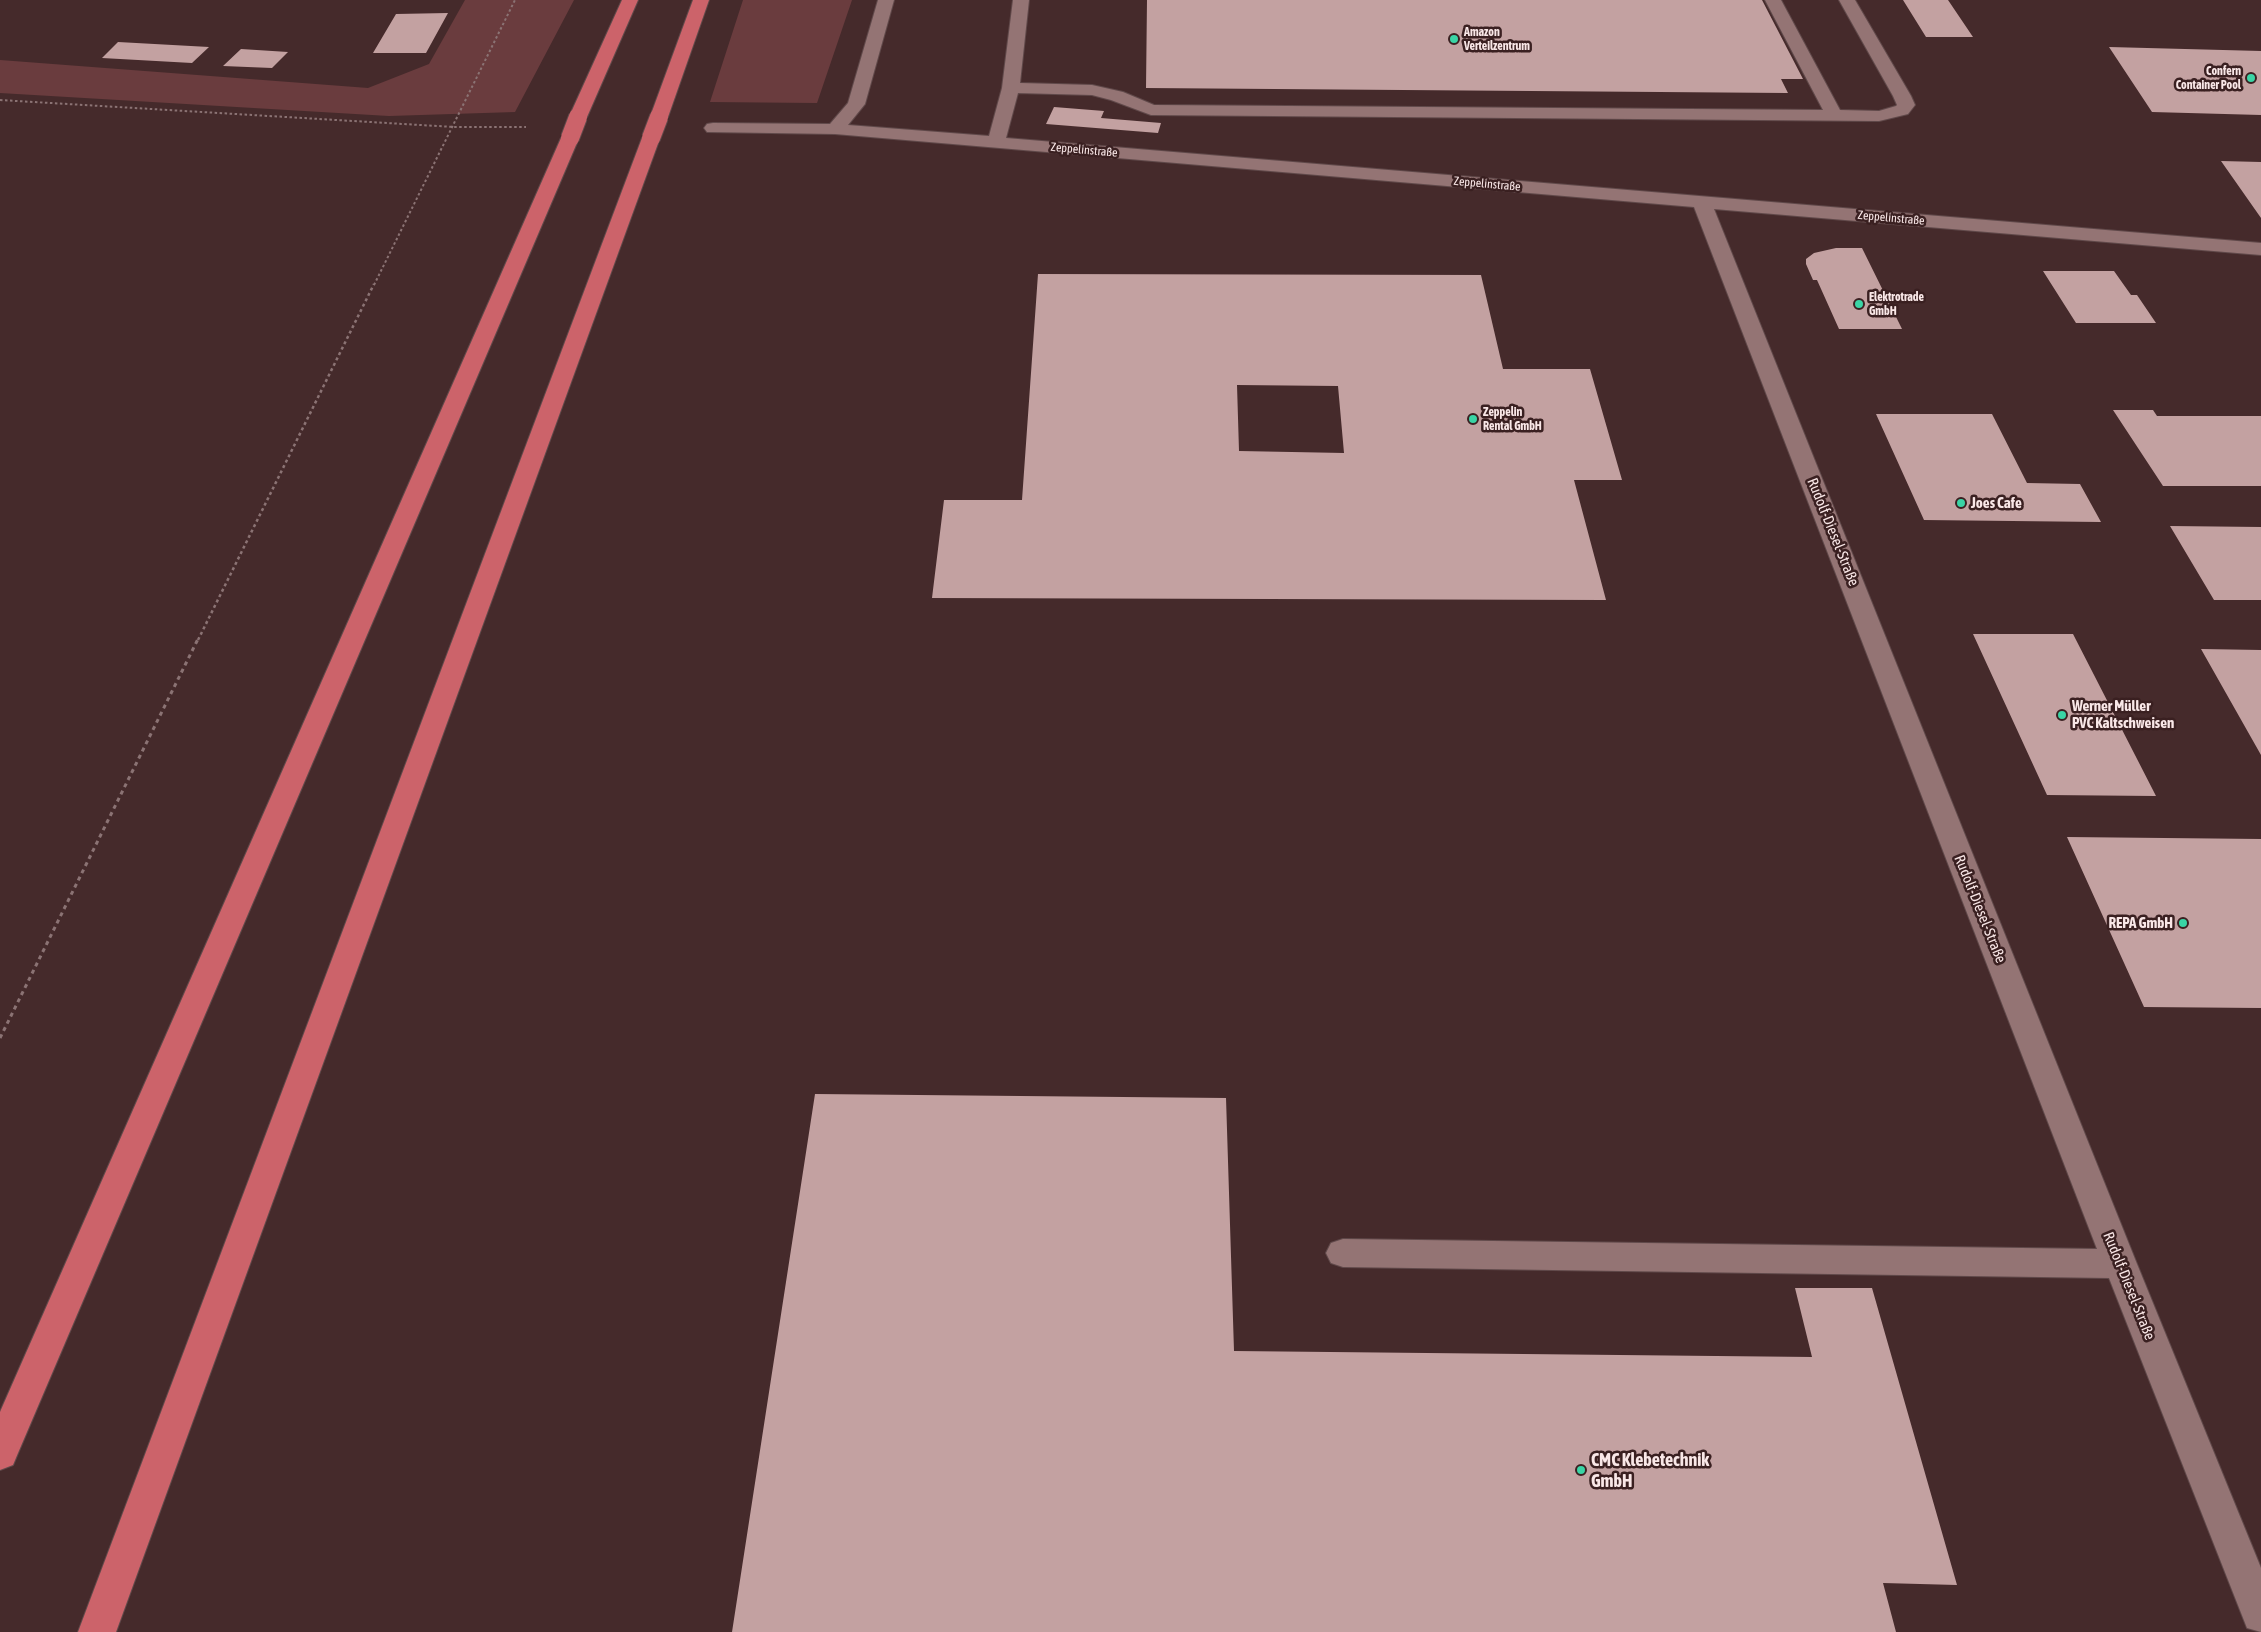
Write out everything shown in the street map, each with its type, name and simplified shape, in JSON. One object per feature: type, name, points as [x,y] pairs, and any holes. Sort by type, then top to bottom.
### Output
[{"type":"highway","points":[[0,1453],[630,0]]},
{"type":"highway","points":[[97,1632],[659,117],[700,0]]},
{"type":"street","points":[[835,129],[856,104],[886,0]]},
{"type":"street","points":[[996,142],[1011,88],[1021,0]]},
{"type":"street","points":[[1773,0],[1834,115]]},
{"type":"street","points":[[1011,88],[1092,90],[1117,96],[1151,110],[1894,114],[1902,110],[1906,105],[1847,0]]},
{"type":"street","name":"Zeppelinstraße","points":[[713,128],[835,129],[2261,249]]},
{"type":"street","name":"Rudolf-Diesel-Straße","points":[[1702,202],[2120,1264],[2261,1615]]},
{"type":"street","points":[[1343,1253],[2120,1264]]},
{"type":"path","points":[[0,1038],[454,127],[515,0]]},
{"type":"path","points":[[0,100],[454,127],[514,127]]},
{"type":"shaded area","points":[[465,0],[574,0],[515,112],[389,116],[0,93],[0,60],[368,88],[429,64]]},
{"type":"shaded area","points":[[743,0],[852,0],[817,103],[710,102]]},
{"type":"building","name":"Amazon Verteilzentrum","points":[[1147,0],[1762,0],[1803,79],[1781,79],[1788,93],[1146,88]]},
{"type":"building","points":[[1903,0],[1948,0],[1973,37],[1926,37]]},
{"type":"building","points":[[448,13],[426,53],[373,53],[396,14]]},
{"type":"building","points":[[118,42],[209,47],[192,63],[102,58]]},
{"type":"building","points":[[2109,47],[2261,51],[2261,115],[2152,112]]},
{"type":"building","points":[[241,49],[288,52],[272,68],[223,66]]},
{"type":"building","points":[[1054,107],[1104,111],[1101,118],[1161,123],[1158,133],[1046,124]]},
{"type":"building","points":[[2221,161],[2261,162],[2261,218]]},
{"type":"building","name":"Elektrotrade GmbH","points":[[1836,248],[1862,248],[1902,329],[1839,329],[1817,280],[1813,280],[1806,264],[1806,259],[1814,253]]},
{"type":"building","points":[[2043,271],[2114,271],[2131,295],[2137,295],[2156,323],[2076,323]]},
{"type":"building","name":"Zeppelin Rental GmbH","points":[[1038,274],[1481,275],[1503,369],[1590,369],[1622,480],[1574,480],[1606,600],[932,598],[944,500],[1022,500]],"holes":[[[1237,385],[1338,386],[1344,453],[1239,451]]]},
{"type":"building","points":[[2113,410],[2153,410],[2157,416],[2261,416],[2261,486],[2163,486]]},
{"type":"building","points":[[1876,414],[1992,414],[2027,483],[2080,484],[2101,522],[1924,520]]},
{"type":"building","points":[[2170,526],[2261,527],[2261,600],[2214,600]]},
{"type":"building","name":"Werner Müller PVC Kaltschweisen","points":[[1973,634],[2073,634],[2156,796],[2047,795]]},
{"type":"building","points":[[2201,649],[2261,650],[2261,755]]},
{"type":"building","name":"REPA GmbH","points":[[2067,837],[2261,839],[2261,1008],[2144,1007]]},
{"type":"building","points":[[815,1094],[1226,1098],[1234,1351],[1812,1357],[1795,1288],[1872,1288],[1957,1585],[1883,1583],[1896,1632],[732,1632]]},
{"type":"place","name":"Amazon Verteilzentrum","points":[[1454,39]]},
{"type":"place","name":"Confern Container Pool","points":[[2251,78]]},
{"type":"place","name":"Elektrotrade GmbH","points":[[1859,304]]},
{"type":"place","name":"Zeppelin Rental GmbH","points":[[1473,419]]},
{"type":"place","name":"Joes Cafe","points":[[1961,503]]},
{"type":"place","name":"Werner Müller PVC Kaltschweisen","points":[[2062,715]]},
{"type":"place","name":"REPA GmbH","points":[[2183,923]]},
{"type":"place","name":"CMC Klebetechnik GmbH","points":[[1581,1470]]}]
